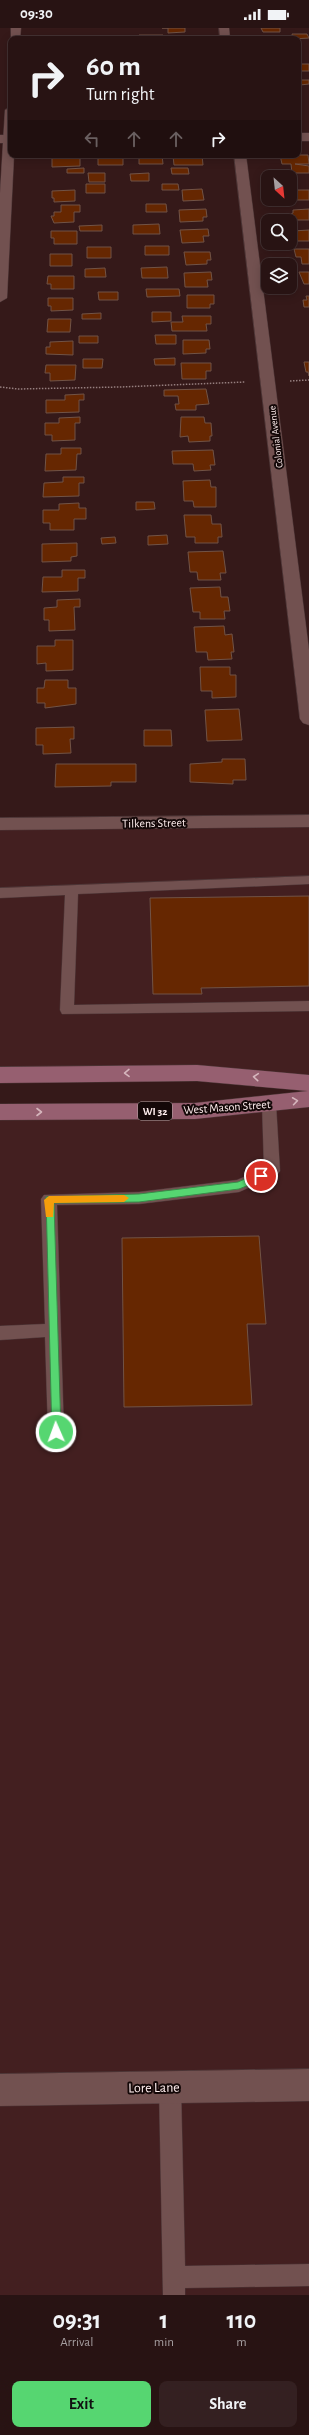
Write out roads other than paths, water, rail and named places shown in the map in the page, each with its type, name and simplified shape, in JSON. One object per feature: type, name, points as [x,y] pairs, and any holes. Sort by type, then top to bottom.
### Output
[{"type":"main road","points":[[0,1075],[197,1073],[309,1083]]},
{"type":"main road","name":"West Mason Street","points":[[0,1112],[195,1111],[309,1099]]},
{"type":"street","points":[[0,298],[7,139]]},
{"type":"street","name":"Colonial Avenue","points":[[240,158],[309,719]]},
{"type":"street","name":"Tilkens Street","points":[[0,824],[309,821]]},
{"type":"street","name":"Lore Lane","points":[[0,2090],[309,2085]]},
{"type":"lane","points":[[0,893],[309,880]]},
{"type":"lane","points":[[72,889],[67,1010],[309,1006]]},
{"type":"lane","points":[[56,1432],[49,1200],[139,1198],[239,1186],[272,1171],[269,1104]]},
{"type":"lane","points":[[0,1333],[53,1330]]},
{"type":"lane","points":[[170,2087],[174,2286],[309,2275]]}]
